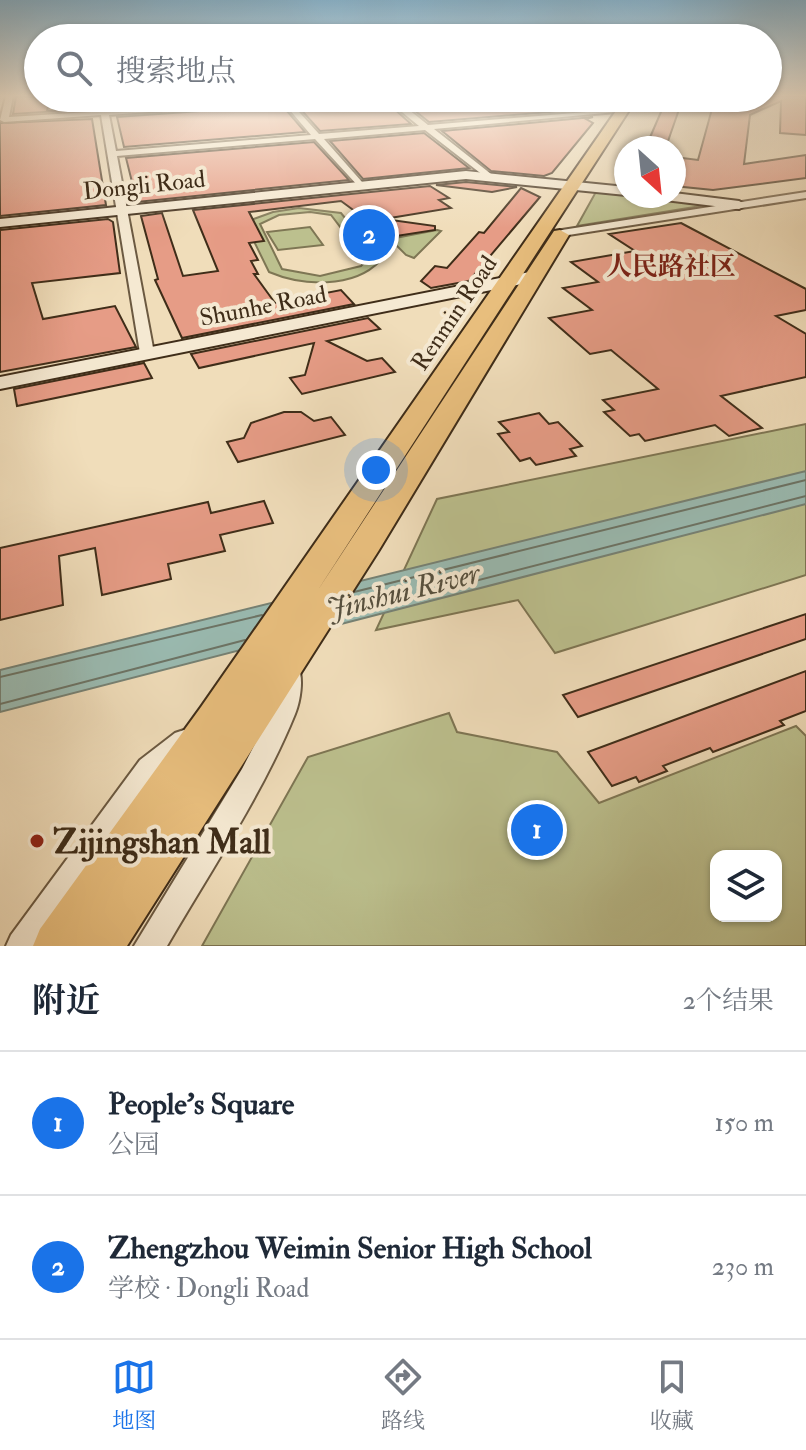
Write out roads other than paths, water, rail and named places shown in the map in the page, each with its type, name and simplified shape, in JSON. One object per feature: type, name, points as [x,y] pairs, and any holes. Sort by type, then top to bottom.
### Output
[{"type":"main road","name":"Renmin Road","points":[[99,946],[363,550],[562,233],[581,186],[607,140]]},
{"type":"main road","name":"Renmin Road","points":[[57,946],[215,718],[507,281],[615,140]]},
{"type":"street","points":[[110,140],[147,353]]},
{"type":"street","points":[[112,154],[267,140]]},
{"type":"street","points":[[318,140],[359,184]]},
{"type":"street","points":[[442,140],[488,176]]},
{"type":"street","name":"Dongli Road","points":[[0,223],[359,184],[488,176],[614,190]]},
{"type":"street","points":[[562,233],[806,195]]},
{"type":"street","points":[[686,199],[739,205]]},
{"type":"street","name":"Shunhe Road","points":[[0,383],[535,276]]},
{"type":"street","points":[[150,946],[251,777],[284,711],[293,653]]},
{"type":"street","points":[[22,946],[149,768],[215,718]]},
{"type":"water","name":"Jinshui River","points":[[806,471],[806,504],[0,712],[0,670]]},
{"type":"place","name":"Zhengzhou Weimin Senior High School","points":[[369,235]]},
{"type":"place","name":"People's Square","points":[[537,830]]},
{"type":"place","name":"Zijingshan Mall","points":[[37,841]]},
{"type":"district","name":"人民路社区","points":[[671,266]]}]
